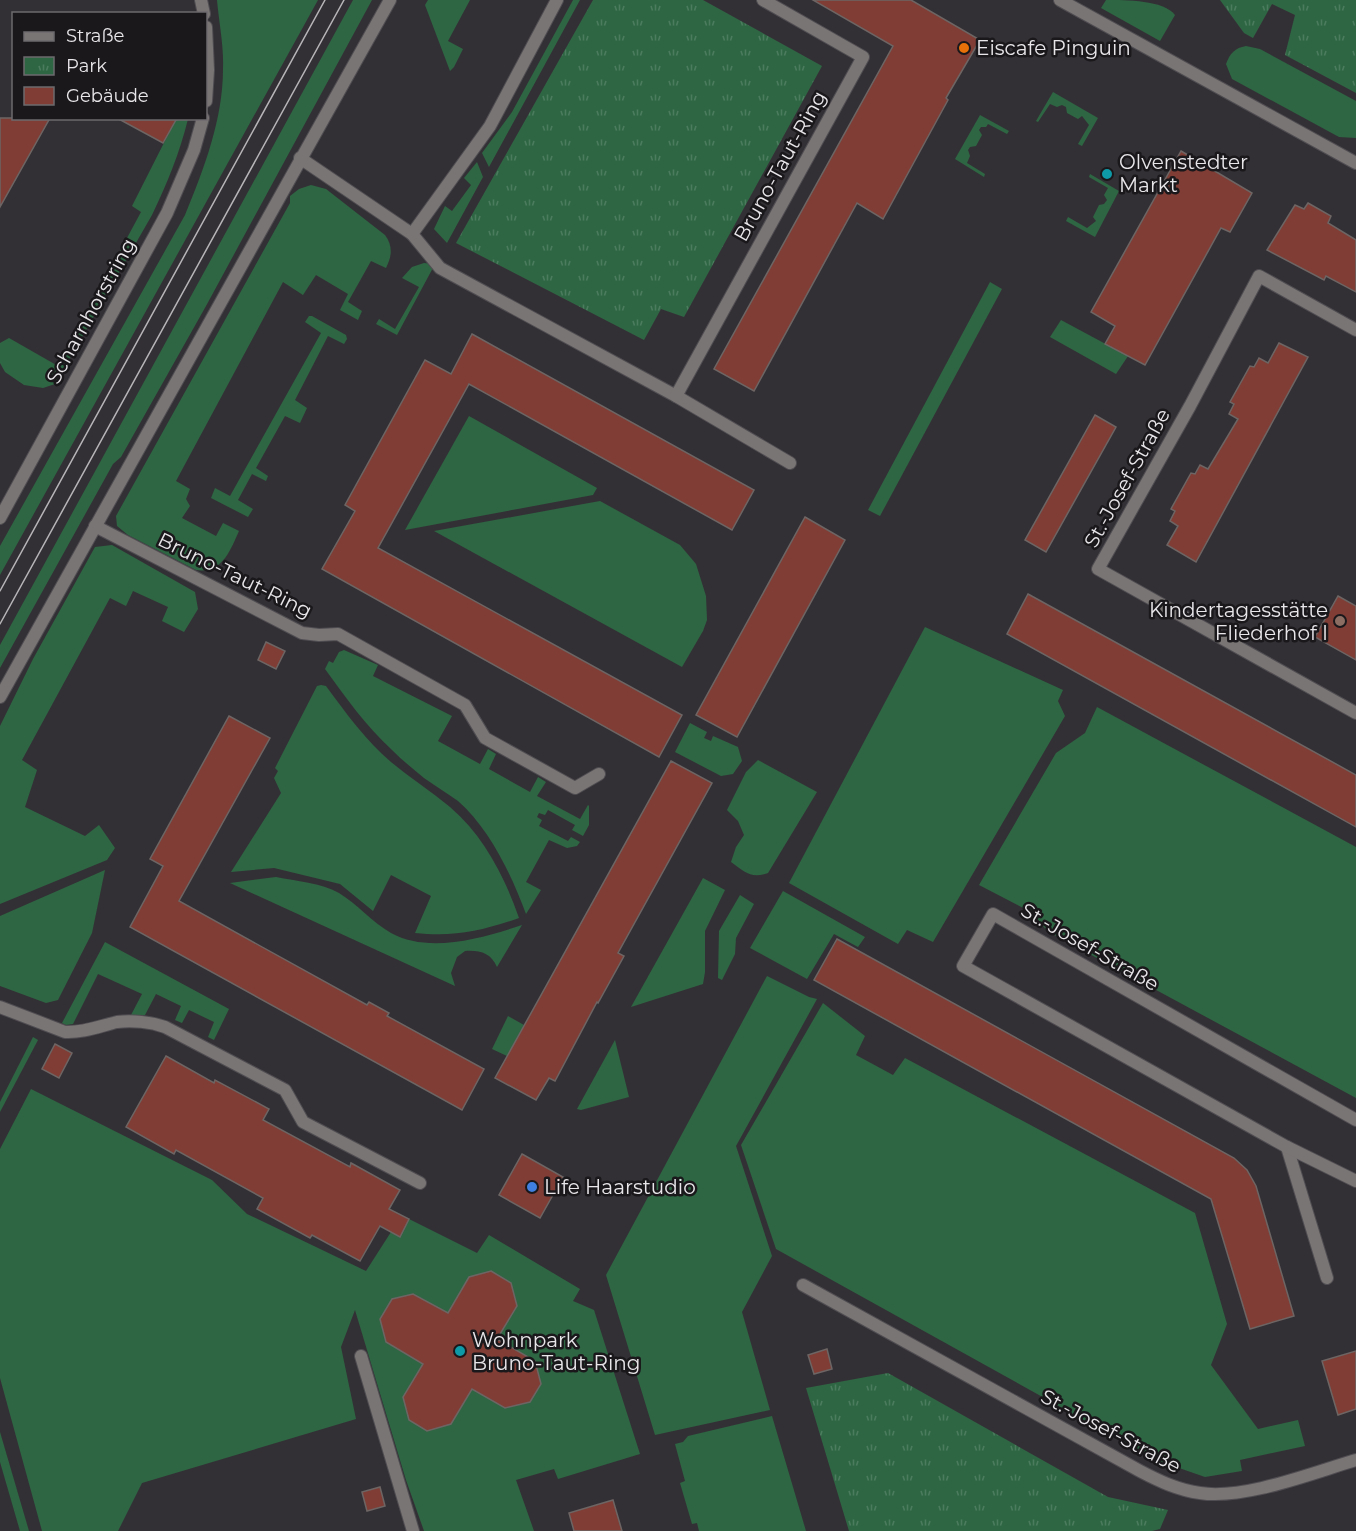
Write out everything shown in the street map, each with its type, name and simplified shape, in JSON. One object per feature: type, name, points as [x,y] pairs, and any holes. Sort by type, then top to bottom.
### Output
[{"type":"street","points":[[0,697],[390,0]]},
{"type":"street","points":[[412,234],[490,126],[557,0]]},
{"type":"street","name":"Bruno-Taut-Ring","points":[[676,396],[863,57],[763,0]]},
{"type":"street","points":[[1060,0],[1356,163]]},
{"type":"street","points":[[207,48],[207,86]]},
{"type":"street","name":"Scharnhorstring","points":[[0,518],[167,213],[194,150],[202,120]]},
{"type":"street","points":[[300,158],[412,234],[440,268],[676,396],[790,463]]},
{"type":"street","name":"St.-Josef-Straße","points":[[1356,330],[1258,276],[1190,406],[1098,569],[1356,713]]},
{"type":"street","name":"Bruno-Taut-Ring","points":[[95,526],[302,633],[338,634],[465,705],[485,738],[575,788],[598,774]]},
{"type":"street","name":"St.-Josef-Straße","points":[[1356,1120],[993,914],[963,966],[1287,1148],[1356,1181]]},
{"type":"street","points":[[0,1007],[65,1032],[123,1022],[165,1027],[285,1090],[303,1122],[420,1183]]},
{"type":"street","points":[[1287,1148],[1327,1278]]},
{"type":"street","name":"St.-Josef-Straße","points":[[803,1285],[1164,1484],[1217,1495],[1257,1488],[1356,1460]]},
{"type":"street","points":[[361,1356],[413,1531]]},
{"type":"green space","points":[[217,0],[318,0],[0,575],[0,546],[185,215],[199,180],[216,125],[222,88],[223,52]]},
{"type":"green space","points":[[353,0],[372,0],[206,306],[121,457],[113,464],[0,668],[0,645]]},
{"type":"green space","points":[[428,0],[470,0],[448,41],[463,49],[450,71],[425,5]]},
{"type":"green space","points":[[573,0],[580,0],[489,167],[482,153],[512,112]]},
{"type":"green space","points":[[593,0],[703,0],[822,66],[684,317],[661,309],[644,340],[456,243]]},
{"type":"green space","points":[[1106,0],[1153,4],[1162,6],[1175,15],[1160,41],[1101,8]]},
{"type":"green space","points":[[1220,0],[1356,0],[1356,93],[1285,55],[1295,15],[1272,4],[1253,38],[1244,33]]},
{"type":"green space","points":[[1246,46],[1260,49],[1356,101],[1356,138],[1339,137],[1232,79],[1226,64],[1231,54]]},
{"type":"green space","points":[[1053,92],[1098,118],[1082,146],[1078,144],[1089,125],[1082,116],[1078,119],[1067,113],[1066,107],[1050,104],[1038,122],[1036,121]]},
{"type":"green space","points":[[980,115],[1009,131],[1007,134],[988,124],[986,127],[981,127],[979,130],[982,135],[976,146],[968,150],[970,156],[967,163],[985,174],[984,177],[955,159]]},
{"type":"green space","points":[[169,120],[188,120],[173,168],[152,215],[55,384],[43,388],[24,385],[5,372],[0,363],[0,343],[9,338],[58,366],[141,212],[132,206],[174,123]]},
{"type":"green space","points":[[477,162],[483,177],[447,243],[434,229],[445,206],[452,211],[471,185],[464,178]]},
{"type":"green space","points":[[1090,174],[1119,191],[1095,237],[1066,221],[1068,217],[1087,228],[1096,221],[1093,217],[1099,205],[1104,204],[1107,200],[1104,195],[1108,188],[1089,177]]},
{"type":"green space","points":[[311,185],[326,189],[385,235],[391,251],[389,259],[386,268],[371,261],[348,302],[362,311],[358,320],[340,310],[348,294],[316,275],[303,295],[283,282],[176,481],[190,489],[186,499],[190,506],[182,518],[216,536],[223,523],[239,531],[219,565],[205,570],[196,570],[128,535],[117,526],[116,516],[290,203],[290,196],[299,189]]},
{"type":"green space","points":[[424,263],[435,264],[397,335],[376,324],[379,319],[395,329],[419,287],[402,278],[412,267]]},
{"type":"green space","points":[[990,282],[1002,289],[880,516],[868,510]]},
{"type":"green space","points":[[309,316],[346,335],[347,339],[344,344],[328,336],[295,400],[307,408],[300,423],[285,416],[256,468],[268,476],[266,481],[252,474],[238,500],[253,509],[248,517],[211,498],[215,488],[230,496],[321,333],[305,322]]},
{"type":"green space","points":[[1061,320],[1128,356],[1116,374],[1050,337]]},
{"type":"green space","points":[[469,416],[597,488],[593,495],[405,530]]},
{"type":"green space","points":[[600,501],[680,545],[696,564],[706,596],[707,620],[682,667],[434,531]]},
{"type":"green space","points":[[112,545],[195,592],[198,609],[184,632],[162,621],[168,607],[133,591],[126,606],[110,598],[22,760],[37,770],[25,807],[85,836],[99,825],[115,848],[107,860],[0,904],[0,726],[33,659],[95,547]]},
{"type":"green space","points":[[925,627],[1063,690],[1058,701],[1065,716],[933,942],[907,930],[898,944],[789,883]]},
{"type":"green space","points":[[344,650],[378,665],[373,676],[452,716],[438,741],[480,764],[488,749],[496,754],[489,769],[530,792],[538,777],[546,782],[537,796],[580,819],[589,806],[589,825],[583,836],[572,830],[575,825],[548,810],[545,815],[539,813],[537,817],[542,820],[539,826],[568,841],[571,837],[580,842],[577,846],[567,848],[549,840],[526,882],[541,890],[526,914],[499,854],[470,812],[424,778],[383,741],[325,669],[329,661],[333,663],[339,652]]},
{"type":"green space","points":[[317,686],[326,686],[382,754],[450,807],[473,830],[500,872],[519,918],[468,932],[415,933],[431,896],[391,875],[373,911],[340,884],[274,868],[231,872],[281,793],[274,778],[278,771],[275,768]]},
{"type":"green space","points":[[1097,707],[1356,847],[1356,1098],[1047,931],[1033,913],[979,885],[1056,753],[1085,733]]},
{"type":"green space","points":[[690,723],[707,732],[704,738],[711,741],[713,736],[738,747],[742,761],[733,774],[721,776],[675,752]]},
{"type":"green space","points":[[758,760],[817,792],[768,873],[753,875],[731,862],[736,847],[744,835],[738,821],[727,810],[746,772]]},
{"type":"green space","points":[[105,870],[92,933],[58,1000],[46,1003],[0,986],[0,916]]},
{"type":"green space","points":[[276,877],[324,887],[339,893],[377,924],[406,939],[422,942],[456,942],[522,925],[497,967],[492,958],[480,952],[465,951],[457,957],[451,973],[455,986],[230,883]]},
{"type":"green space","points":[[703,878],[725,890],[705,931],[703,984],[631,1007]]},
{"type":"green space","points":[[783,891],[865,937],[858,947],[834,934],[807,979],[750,948]]},
{"type":"green space","points":[[740,895],[754,904],[736,938],[735,954],[722,980],[718,978],[719,931]]},
{"type":"green space","points":[[105,942],[229,1009],[214,1040],[208,1037],[214,1022],[189,1010],[182,1023],[175,1020],[181,1006],[156,994],[145,1015],[135,1017],[131,1015],[142,994],[98,974],[73,1024],[62,1023]]},
{"type":"green space","points":[[767,976],[817,999],[736,1146],[772,1256],[742,1312],[770,1410],[655,1435],[606,1275]]},
{"type":"green space","points":[[823,1003],[865,1036],[856,1055],[893,1075],[905,1058],[1195,1213],[1227,1324],[1211,1365],[1258,1429],[1298,1420],[1305,1446],[1240,1460],[1242,1471],[1205,1477],[1156,1460],[776,1249],[741,1145]]},
{"type":"green space","points":[[508,1016],[524,1025],[507,1056],[492,1049]]},
{"type":"green space","points":[[33,1037],[38,1040],[0,1112],[0,1102]]},
{"type":"green space","points":[[615,1040],[629,1097],[581,1110],[577,1109]]},
{"type":"green space","points":[[31,1089],[212,1180],[247,1214],[366,1271],[391,1232],[400,1236],[409,1219],[477,1253],[489,1235],[580,1289],[573,1301],[594,1310],[640,1454],[558,1479],[554,1469],[516,1480],[534,1531],[424,1531],[406,1480],[355,1310],[341,1347],[356,1419],[142,1483],[118,1531],[42,1531],[0,1378],[0,1149]]},
{"type":"green space","points":[[888,1373],[1108,1497],[1168,1510],[1160,1529],[1152,1531],[849,1531],[806,1388]]},
{"type":"green space","points":[[772,1416],[806,1531],[699,1531],[697,1523],[692,1524],[680,1483],[685,1481],[675,1444],[683,1442],[688,1436]]},
{"type":"green space","points":[[0,1432],[29,1531],[20,1531],[0,1462]]},
{"type":"building","points":[[813,0],[911,0],[980,40],[946,98],[948,100],[883,219],[857,203],[754,391],[714,369],[893,46]]},
{"type":"building","points":[[0,118],[49,120],[0,207]]},
{"type":"building","points":[[121,120],[176,120],[163,143]]},
{"type":"building","points":[[1181,151],[1252,193],[1230,232],[1221,228],[1145,365],[1105,344],[1115,326],[1091,312]]},
{"type":"building","points":[[1308,203],[1331,216],[1328,223],[1356,240],[1356,292],[1326,276],[1324,280],[1267,250],[1295,205],[1304,209]]},
{"type":"building","points":[[472,334],[754,490],[732,530],[469,384],[378,548],[682,715],[659,757],[322,569],[355,511],[345,505],[425,360],[451,374]]},
{"type":"building","points":[[1279,343],[1308,357],[1196,562],[1167,545],[1178,526],[1170,521],[1175,511],[1171,509],[1191,473],[1195,474],[1200,465],[1208,469],[1238,419],[1229,414],[1234,404],[1230,402],[1250,366],[1254,367],[1259,358],[1268,363]]},
{"type":"building","points":[[1095,415],[1116,427],[1046,552],[1025,540]]},
{"type":"building","points":[[805,517],[845,540],[737,737],[696,715]]},
{"type":"building","points":[[1028,594],[1356,775],[1356,827],[1007,634]]},
{"type":"building","name":"Kindertagesstätte Fliederhof I","points":[[1338,596],[1356,606],[1356,660],[1315,637]]},
{"type":"building","points":[[266,642],[285,651],[276,669],[258,660]]},
{"type":"building","points":[[229,716],[270,738],[179,901],[367,1005],[369,1002],[389,1013],[387,1016],[484,1069],[462,1110],[130,927],[163,866],[150,859]]},
{"type":"building","points":[[671,761],[712,783],[618,953],[624,956],[555,1081],[549,1078],[536,1100],[495,1078]]},
{"type":"building","points":[[837,939],[1234,1158],[1247,1170],[1256,1186],[1294,1316],[1250,1329],[1211,1199],[814,980]]},
{"type":"building","points":[[55,1044],[72,1053],[59,1078],[42,1069]]},
{"type":"building","points":[[166,1056],[214,1083],[215,1080],[269,1109],[263,1120],[350,1167],[351,1163],[400,1190],[389,1209],[409,1219],[400,1237],[380,1226],[360,1261],[312,1235],[310,1238],[257,1209],[263,1198],[176,1150],[174,1154],[126,1127]]},
{"type":"building","points":[[522,1154],[563,1177],[540,1218],[499,1195]]},
{"type":"building","name":"Wohnpark Bruno-Taut-Ring","points":[[491,1271],[511,1283],[517,1306],[497,1339],[535,1361],[541,1384],[530,1402],[505,1408],[472,1389],[451,1424],[427,1431],[409,1420],[403,1397],[423,1364],[386,1342],[380,1319],[392,1299],[413,1294],[448,1313],[469,1277]]},
{"type":"building","points":[[827,1349],[832,1369],[814,1374],[808,1355]]},
{"type":"building","points":[[1356,1351],[1356,1409],[1338,1415],[1322,1361]]},
{"type":"building","points":[[380,1487],[385,1506],[367,1511],[362,1492]]},
{"type":"building","points":[[613,1500],[622,1531],[574,1531],[569,1513]]},
{"type":"tram line","points":[[0,591],[325,0]]},
{"type":"tram line","points":[[0,624],[344,0]]},
{"type":"place","name":"Eiscafe Pinguin","points":[[964,48]]},
{"type":"place","name":"Olvenstedter Markt","points":[[1107,174]]},
{"type":"place","name":"Kindertagesstätte Fliederhof I","points":[[1340,621]]},
{"type":"place","name":"Life Haarstudio","points":[[532,1187]]},
{"type":"place","name":"Wohnpark Bruno-Taut-Ring","points":[[460,1351]]}]
